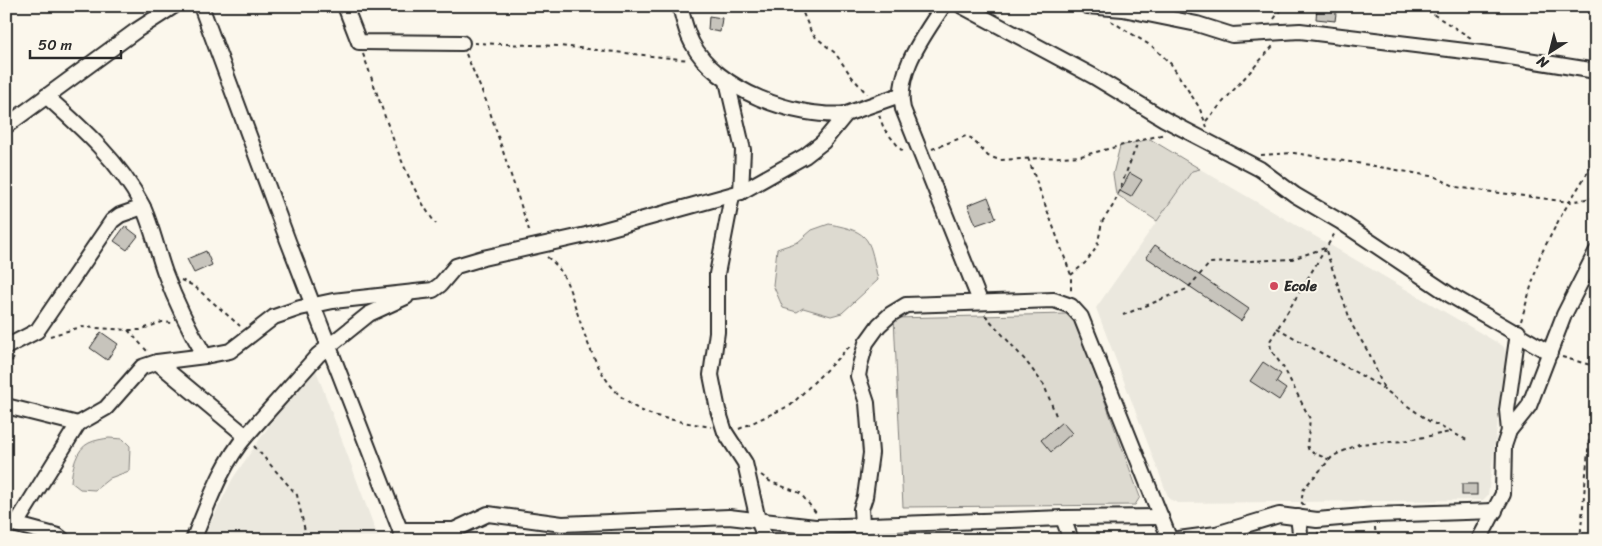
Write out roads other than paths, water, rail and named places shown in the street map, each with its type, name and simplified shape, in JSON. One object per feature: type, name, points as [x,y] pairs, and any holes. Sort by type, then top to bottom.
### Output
[{"type":"street","points":[[6,126],[130,35],[174,6]]},
{"type":"street","points":[[201,6],[313,305],[402,535],[454,530],[488,514],[562,524],[729,517],[828,527],[862,533],[1063,518],[1161,517]]},
{"type":"street","points":[[345,6],[359,42],[462,43]]},
{"type":"street","points":[[680,6],[692,43],[706,62],[727,81],[768,102],[820,114],[846,114],[900,95]]},
{"type":"street","points":[[943,6],[913,55],[900,95],[903,108],[980,302]]},
{"type":"street","points":[[962,6],[1260,170],[1295,195],[1341,222],[1458,300],[1518,332],[1550,353]]},
{"type":"street","points":[[1087,6],[1107,12],[1123,9],[1179,20],[1232,34],[1300,31],[1498,55],[1596,71]]},
{"type":"street","points":[[727,81],[744,150],[736,194],[717,274],[717,332],[711,375],[718,410],[726,434],[745,463],[758,520],[766,540]]},
{"type":"street","points":[[46,96],[111,158],[132,186],[143,207],[165,273],[186,324],[205,356]]},
{"type":"street","points":[[63,540],[11,523],[78,424],[106,408],[142,367],[157,362],[230,351],[274,317],[313,305],[433,290],[440,286],[456,266],[586,235],[736,194],[805,156],[823,142],[846,114]]},
{"type":"street","points":[[6,347],[37,331],[112,221],[120,215],[143,207]]},
{"type":"street","points":[[1479,540],[1503,494],[1504,446],[1509,431],[1528,406],[1575,290],[1596,252]]},
{"type":"street","points":[[193,540],[234,450],[318,354],[369,314],[415,292]]},
{"type":"street","points":[[862,533],[860,509],[865,497],[871,453],[867,403],[858,376],[866,343],[890,314],[906,305],[980,302],[1054,300],[1070,306],[1081,316],[1171,540],[1216,534],[1279,515],[1317,520],[1375,515],[1495,511]]},
{"type":"street","points":[[1509,431],[1507,410],[1518,332]]},
{"type":"street","points":[[157,362],[246,436]]},
{"type":"street","points":[[6,406],[78,424]]},
{"type":"street","points":[[1298,517],[1301,540]]},
{"type":"street","points":[[1063,518],[1071,540]]},
{"type":"place","name":"Ecole","points":[[1274,286]]}]
